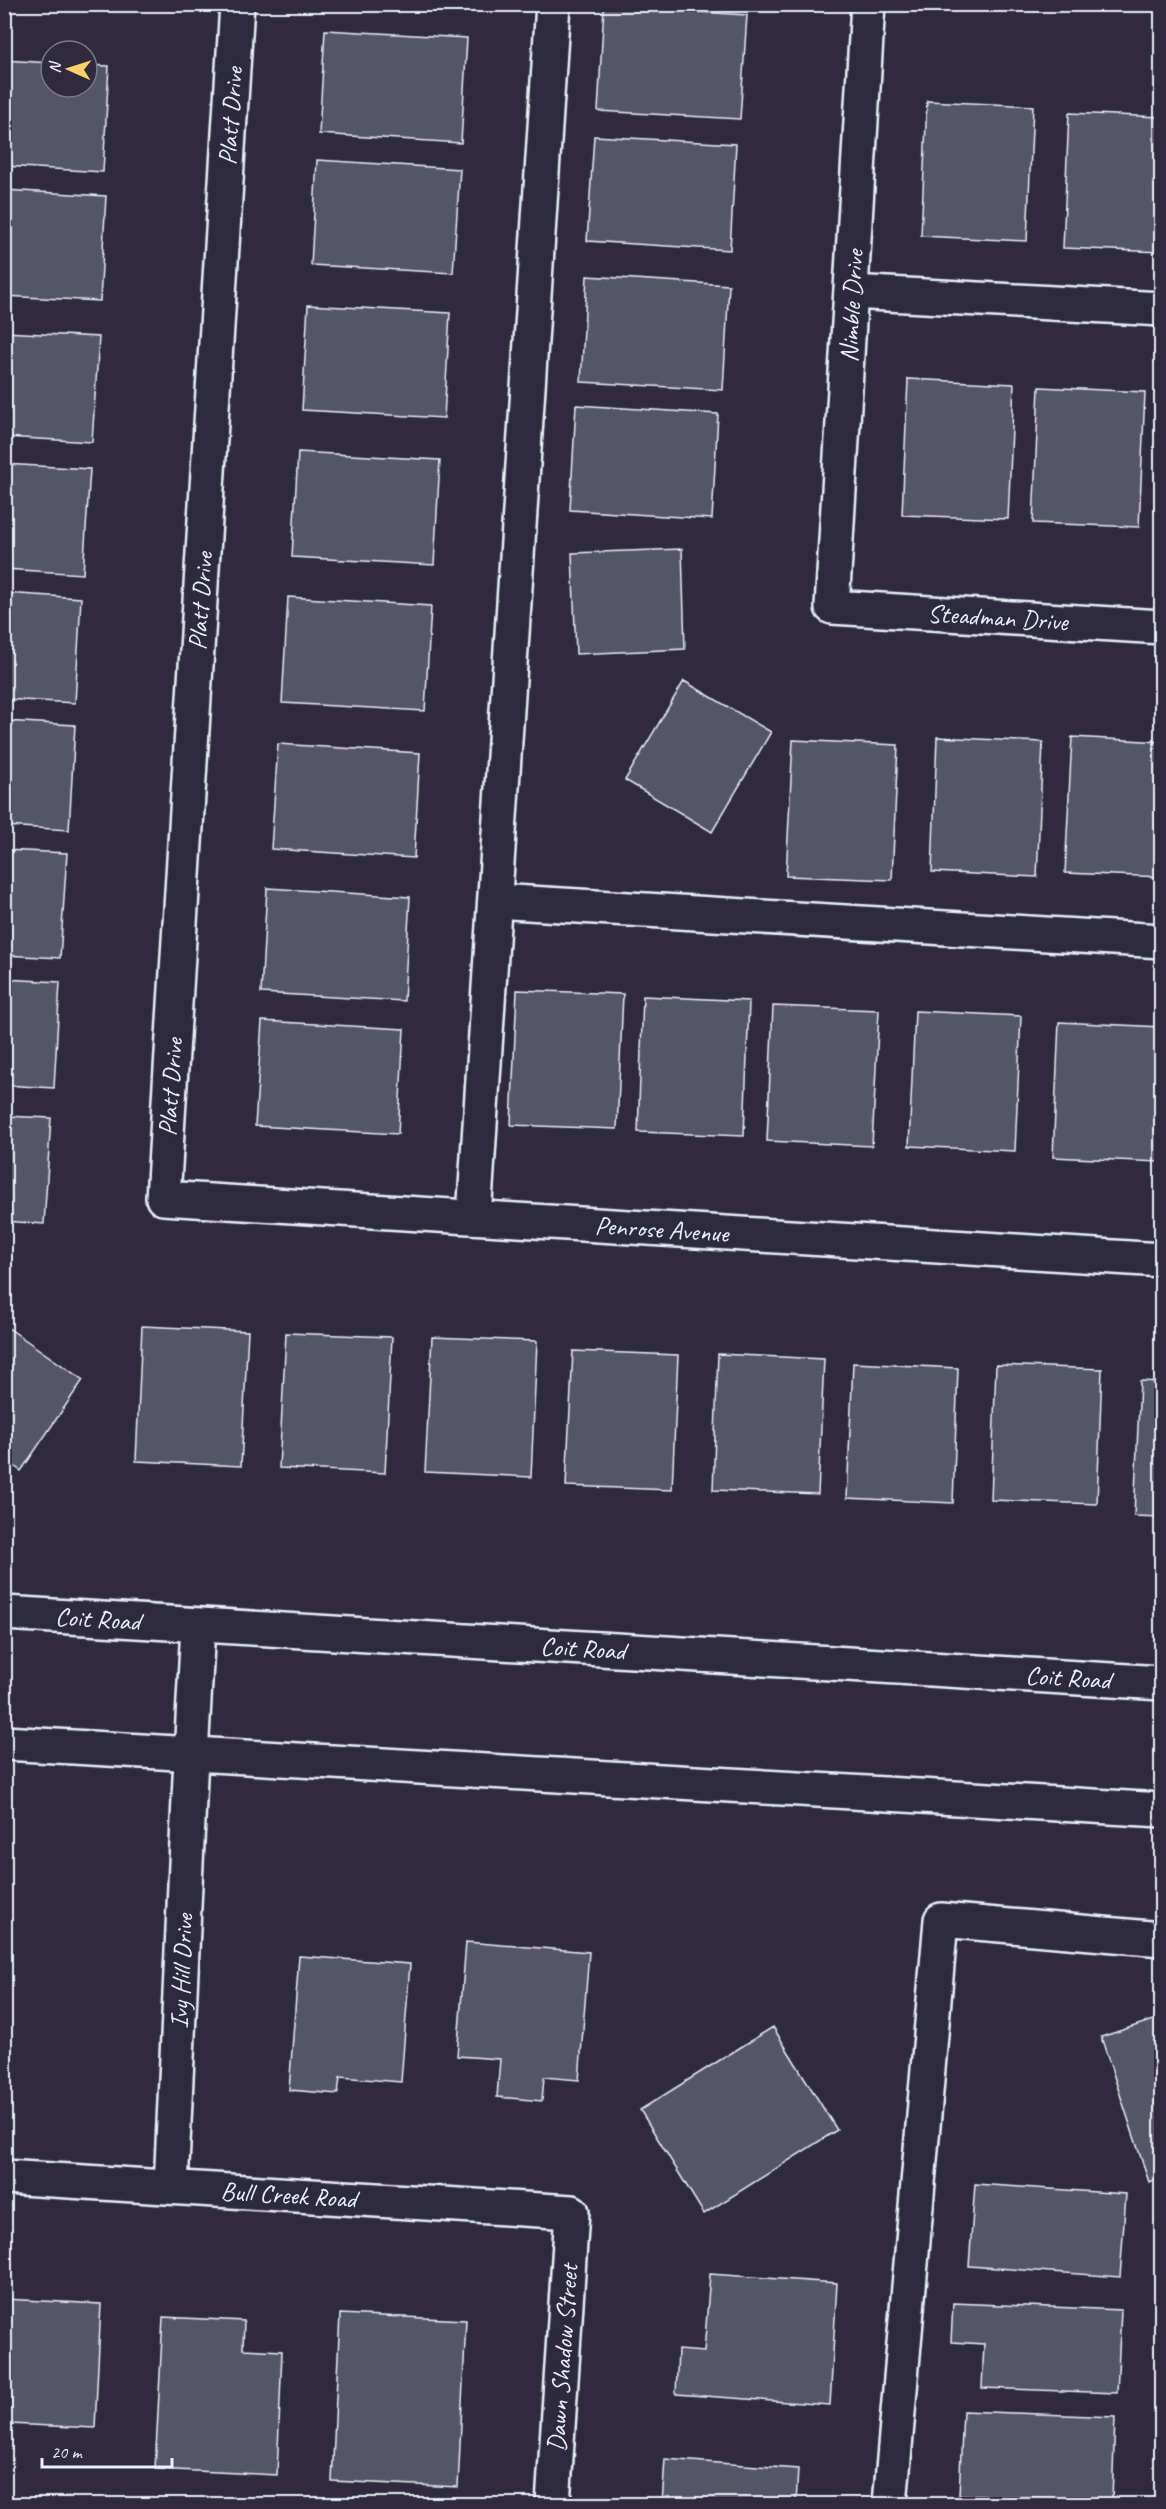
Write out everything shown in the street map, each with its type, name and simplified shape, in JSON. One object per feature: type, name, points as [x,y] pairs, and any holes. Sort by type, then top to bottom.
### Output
[{"type":"street","name":"Platt Drive","points":[[164,1198],[237,4]]},
{"type":"street","points":[[474,1217],[553,4]]},
{"type":"street","name":"Nimble Drive","points":[[832,608],[868,4]]},
{"type":"street","points":[[851,292],[1161,309]]},
{"type":"street","name":"Steadman Drive","points":[[832,608],[1161,627]]},
{"type":"street","points":[[495,901],[1161,941]]},
{"type":"street","name":"Penrose Avenue","points":[[164,1198],[1161,1260]]},
{"type":"street","name":"Coit Road","points":[[4,1613],[1161,1683]]},
{"type":"street","name":"Ivy Hill Drive","points":[[171,2187],[198,1626]]},
{"type":"street","points":[[4,1743],[191,1756],[1161,1810]]},
{"type":"street","points":[[890,2505],[941,1920],[1161,1939]]},
{"type":"street","name":"Bull Creek Road","points":[[4,2177],[572,2212]]},
{"type":"street","name":"Dawn Shadow Street","points":[[553,2505],[572,2212]]},
{"type":"building","points":[[604,6],[747,15],[740,119],[598,111]]},
{"type":"building","points":[[325,30],[467,38],[461,143],[319,134]]},
{"type":"building","points":[[4,60],[39,62],[39,99],[99,99],[99,66],[109,66],[103,172],[4,166]]},
{"type":"building","points":[[927,101],[1033,106],[1027,241],[921,236]]},
{"type":"building","points":[[1069,113],[1162,117],[1162,252],[1063,248]]},
{"type":"building","points":[[594,136],[736,144],[730,250],[587,241]]},
{"type":"building","points":[[317,160],[460,169],[453,273],[311,265]]},
{"type":"building","points":[[4,190],[106,196],[100,301],[4,296]]},
{"type":"building","points":[[587,276],[729,285],[723,390],[581,382]]},
{"type":"building","points":[[308,305],[450,313],[444,418],[302,410]]},
{"type":"building","points":[[4,332],[99,337],[92,442],[4,437]]},
{"type":"building","points":[[908,379],[1014,384],[1008,519],[902,515]]},
{"type":"building","points":[[1039,387],[1145,392],[1139,527],[1033,523]]},
{"type":"building","points":[[576,405],[718,414],[712,519],[570,510]]},
{"type":"building","points":[[1162,441],[1162,529],[1158,529]]},
{"type":"building","points":[[298,452],[440,460],[434,565],[292,557]]},
{"type":"building","points":[[4,464],[90,469],[83,574],[4,569]]},
{"type":"building","points":[[682,549],[685,649],[576,654],[572,553]]},
{"type":"building","points":[[4,593],[81,598],[75,703],[4,699]]},
{"type":"building","points":[[288,597],[431,606],[425,711],[282,703]]},
{"type":"building","points":[[684,681],[771,732],[712,832],[625,780]]},
{"type":"building","points":[[4,721],[75,725],[69,830],[4,826]]},
{"type":"building","points":[[937,737],[1043,742],[1037,877],[932,872]]},
{"type":"building","points":[[1072,737],[1162,742],[1162,877],[1065,873]]},
{"type":"building","points":[[793,740],[898,745],[892,880],[786,876]]},
{"type":"building","points":[[278,744],[420,753],[414,858],[271,849]]},
{"type":"building","points":[[4,850],[67,853],[60,958],[4,955]]},
{"type":"building","points":[[267,888],[410,897],[404,1001],[261,993]]},
{"type":"building","points":[[4,979],[60,982],[54,1088],[4,1085]]},
{"type":"building","points":[[517,990],[623,994],[617,1129],[511,1125]]},
{"type":"building","points":[[643,996],[749,1001],[744,1136],[638,1132]]},
{"type":"building","points":[[773,1006],[879,1010],[872,1146],[767,1141]]},
{"type":"building","points":[[915,1011],[1021,1016],[1015,1151],[909,1146]]},
{"type":"building","points":[[262,1021],[404,1029],[398,1134],[255,1126]]},
{"type":"building","points":[[1059,1022],[1162,1027],[1159,1162],[1053,1157]]},
{"type":"building","points":[[4,1116],[51,1118],[44,1224],[4,1221]]},
{"type":"building","points":[[4,1325],[83,1380],[21,1471],[4,1459]]},
{"type":"building","points":[[142,1326],[248,1331],[241,1466],[136,1461]]},
{"type":"building","points":[[286,1333],[392,1337],[385,1473],[279,1468]]},
{"type":"building","points":[[432,1337],[537,1341],[531,1477],[425,1472]]},
{"type":"building","points":[[573,1351],[678,1355],[672,1490],[566,1486]]},
{"type":"building","points":[[718,1354],[824,1359],[818,1494],[713,1490]]},
{"type":"building","points":[[853,1363],[958,1368],[953,1503],[847,1498]]},
{"type":"building","points":[[996,1365],[1102,1369],[1097,1504],[991,1500]]},
{"type":"building","points":[[1140,1381],[1162,1382],[1162,1517],[1134,1516]]},
{"type":"building","points":[[466,1942],[589,1952],[579,2080],[544,2077],[542,2101],[497,2097],[500,2059],[457,2056]]},
{"type":"building","points":[[299,1956],[410,1964],[401,2082],[340,2077],[338,2094],[289,2090]]},
{"type":"building","points":[[1162,2017],[1162,2178],[1149,2182],[1101,2037]]},
{"type":"building","points":[[773,2027],[837,2130],[704,2214],[640,2110]]},
{"type":"building","points":[[975,2184],[1126,2194],[1120,2277],[969,2266]]},
{"type":"building","points":[[710,2274],[837,2283],[830,2405],[676,2394],[678,2350],[704,2352]]},
{"type":"building","points":[[4,2299],[101,2304],[95,2428],[9,2424],[12,2366],[4,2366]]},
{"type":"building","points":[[953,2303],[1121,2310],[1117,2393],[982,2388],[984,2344],[951,2342]]},
{"type":"building","points":[[340,2314],[466,2320],[458,2487],[332,2481]]},
{"type":"building","points":[[163,2317],[244,2321],[243,2349],[282,2351],[277,2475],[155,2469]]},
{"type":"building","points":[[963,2411],[1115,2417],[1112,2500],[959,2495]]},
{"type":"building","points":[[665,2459],[798,2469],[796,2504],[662,2504]]}]
